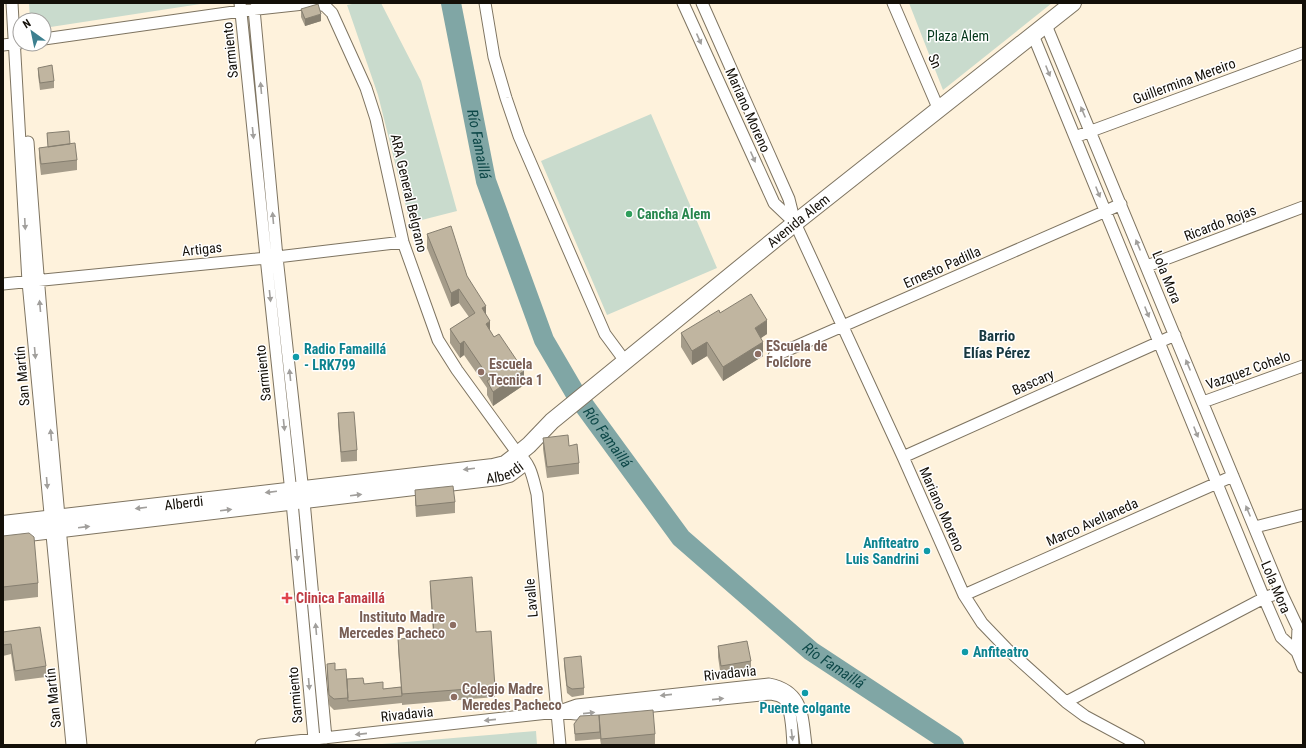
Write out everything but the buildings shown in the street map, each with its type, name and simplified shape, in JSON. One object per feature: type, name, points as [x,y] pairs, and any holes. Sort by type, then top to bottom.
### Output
[{"type":"street","name":"ARA General Belgrano","points":[[52,38],[240,7],[254,9],[313,3],[325,6],[332,13],[360,73],[376,119],[403,242],[438,340],[457,370],[524,453]]},
{"type":"street","points":[[485,3],[494,57],[519,136],[606,334],[622,364]]},
{"type":"street","name":"Mariano Moreno","points":[[685,3],[774,203],[795,223]]},
{"type":"street","name":"Mariano Moreno","points":[[702,3],[789,199],[795,223],[903,457],[964,595],[982,623],[1007,649],[1066,702],[1085,716],[1139,745]]},
{"type":"street","name":"Sn","points":[[893,3],[939,110]]},
{"type":"street","name":"Avenida Alem","points":[[524,453],[552,421],[795,223],[1073,3]]},
{"type":"street","name":"Sarmiento","points":[[240,7],[266,258],[298,496]]},
{"type":"street","name":"Sarmiento","points":[[254,9],[320,740]]},
{"type":"street","name":"Lola Mora","points":[[1046,25],[1281,592],[1298,628],[1300,652]]},
{"type":"street","name":"Lola Mora","points":[[1034,35],[1264,598],[1281,637],[1300,652]]},
{"type":"street","name":"San Martín","points":[[19,52],[33,281],[55,524],[72,745]]},
{"type":"street","name":"Guillermina Mereiro","points":[[1075,137],[1303,53]]},
{"type":"street","name":"Ernesto Padilla","points":[[774,356],[1121,204]]},
{"type":"street","name":"Ricardo Rojas","points":[[1147,266],[1303,207]]},
{"type":"street","name":"Artigas","points":[[3,284],[277,257],[403,242]]},
{"type":"street","name":"Bascary","points":[[903,457],[1175,335]]},
{"type":"street","name":"Vazquez Cohelo","points":[[1203,402],[1303,366]]},
{"type":"street","name":"Alberdi","points":[[3,536],[55,524],[298,496],[493,467],[505,464],[524,453]]},
{"type":"street","name":"Lavalle","points":[[524,453],[537,494],[560,745]]},
{"type":"street","name":"Marco Avellaneda","points":[[964,595],[1233,476]]},
{"type":"street","points":[[1255,527],[1303,515]]},
{"type":"street","name":"Alberdi","points":[[3,524],[55,524]]},
{"type":"street","name":"San Martín","points":[[55,524],[80,745]]},
{"type":"street","points":[[1066,702],[1264,598],[1281,592]]},
{"type":"street","points":[[1300,652],[1303,667]]},
{"type":"street","name":"Rivadavia","points":[[261,745],[320,740],[557,712],[576,714],[770,694],[785,694]]},
{"type":"street","points":[[793,745],[789,711],[785,694],[793,695],[802,710],[806,745]]},
{"type":"green space","points":[[29,3],[207,3],[52,27],[52,12],[30,12]]},
{"type":"green space","points":[[357,3],[381,3],[421,81],[457,211],[410,223],[378,95],[347,5]]},
{"type":"green space","name":"Plaza Alem","points":[[909,3],[1052,3],[943,90]]},
{"type":"green space","name":"Cancha Alem","points":[[651,114],[717,268],[607,315],[541,161]]},
{"type":"green space","points":[[536,731],[537,745],[370,745]]},
{"type":"waterway","name":"Río Famaillá","points":[[451,3],[486,181],[544,340],[575,393],[681,538],[811,651],[954,745]]},
{"type":"place","name":"Cancha Alem","points":[[629,214]]},
{"type":"place","name":"EScuela de Folclore","points":[[758,354]]},
{"type":"place","name":"Radio Famaillá - LRK799","points":[[296,357]]},
{"type":"place","name":"Escuela Tecnica 1","points":[[481,372]]},
{"type":"place","name":"Anfiteatro Luis Sandrini","points":[[927,551]]},
{"type":"place","name":"Clinica Famaillá","points":[[287,598]]},
{"type":"place","name":"Instituto Madre Mercedes Pacheco","points":[[453,625]]},
{"type":"place","name":"Anfiteatro","points":[[965,652]]},
{"type":"place","name":"Puente colgante","points":[[805,693]]},
{"type":"place","name":"Colegio Madre Meredes Pacheco","points":[[454,697]]},
{"type":"district","name":"Barrio Elías Pérez","points":[[997,344]]}]
